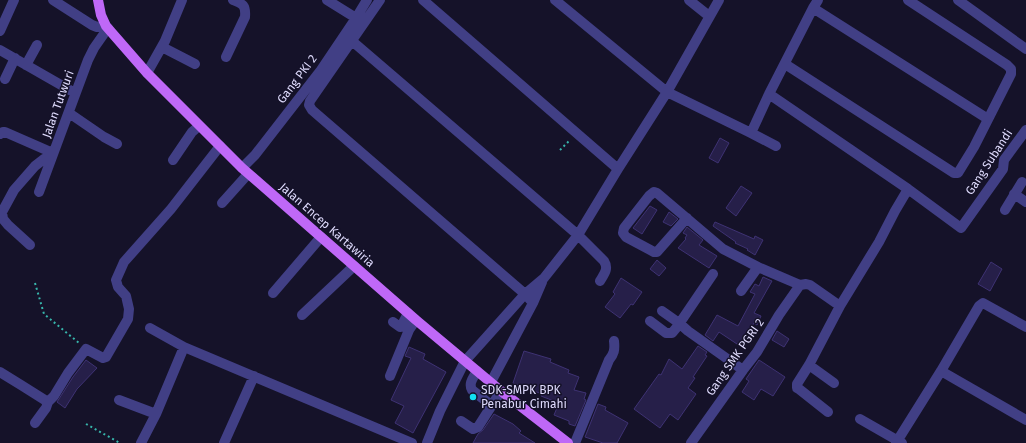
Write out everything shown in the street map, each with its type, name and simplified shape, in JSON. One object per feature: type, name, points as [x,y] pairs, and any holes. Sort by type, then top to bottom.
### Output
[{"type":"main road","name":"Jalan Encep Kartawiria","points":[[98,0],[101,14],[107,27],[147,73],[244,170],[416,320],[477,371],[568,443]]},
{"type":"street","points":[[0,31],[14,0]]},
{"type":"street","points":[[54,0],[92,25],[97,27],[107,27]]},
{"type":"street","points":[[147,73],[162,47],[182,0]]},
{"type":"street","points":[[226,57],[246,16],[246,10],[243,4],[232,0]]},
{"type":"street","points":[[327,0],[356,18]]},
{"type":"street","name":"Gang PKI 2","points":[[222,203],[255,155],[322,70],[366,0]]},
{"type":"street","points":[[380,0],[310,101],[309,106],[525,294],[533,303]]},
{"type":"street","points":[[423,0],[618,169]]},
{"type":"street","points":[[555,0],[667,92],[751,132],[776,146]]},
{"type":"street","points":[[689,0],[709,16]]},
{"type":"street","points":[[427,443],[440,411],[465,361],[525,294],[544,278],[578,235],[667,92],[719,0]]},
{"type":"street","points":[[785,64],[954,173],[958,173],[974,147],[1011,74],[1011,69],[908,0]]},
{"type":"street","points":[[958,0],[1026,49]]},
{"type":"street","points":[[751,132],[816,4],[988,119]]},
{"type":"street","name":"Jalan Tutwuri","points":[[39,192],[88,60],[107,27]]},
{"type":"street","points":[[352,40],[578,235],[604,261],[606,265],[607,268],[600,282]]},
{"type":"street","points":[[26,65],[37,45]]},
{"type":"street","points":[[162,47],[195,64]]},
{"type":"street","points":[[0,50],[75,93]]},
{"type":"street","points":[[5,79],[15,58]]},
{"type":"street","points":[[769,94],[908,189],[894,211],[879,242],[840,306],[809,365],[797,384],[797,388],[828,412]]},
{"type":"street","points":[[69,113],[117,144]]},
{"type":"street","points":[[173,160],[192,132],[199,126]]},
{"type":"street","name":"Gang Subandi","points":[[908,189],[960,228],[1003,169],[1004,160],[1026,130]]},
{"type":"street","points":[[0,134],[5,132],[53,154]]},
{"type":"street","points":[[35,423],[46,408],[48,402],[54,396],[68,372],[86,349],[103,358],[106,357],[128,319],[129,309],[126,296],[118,287],[116,280],[124,262],[171,209],[220,146]]},
{"type":"street","points":[[30,245],[8,225],[3,219],[2,212],[14,190],[35,166],[44,158],[53,154]]},
{"type":"street","points":[[1005,210],[1022,182]]},
{"type":"street","points":[[687,218],[657,252],[654,252],[626,237],[623,233],[624,228],[649,196],[654,192],[657,193],[687,218],[723,249],[800,285],[810,285],[840,306]]},
{"type":"street","points":[[1014,194],[1026,202]]},
{"type":"street","points":[[273,293],[321,237]]},
{"type":"street","points":[[302,315],[354,266]]},
{"type":"street","points":[[741,290],[758,266]]},
{"type":"street","points":[[650,321],[666,333],[672,333],[713,274]]},
{"type":"street","points":[[491,382],[533,303],[544,278]]},
{"type":"street","name":"Gang SMK PGRI 2","points":[[691,443],[742,370],[757,352],[779,315],[800,285]]},
{"type":"street","points":[[860,418],[898,442],[979,306],[983,302],[1026,327]]},
{"type":"street","points":[[662,311],[742,370]]},
{"type":"street","points":[[393,322],[401,327],[408,313]]},
{"type":"street","points":[[390,376],[409,330],[416,320]]},
{"type":"street","points":[[150,328],[184,347],[412,443]]},
{"type":"street","points":[[576,443],[609,360],[613,354],[615,348],[614,341]]},
{"type":"street","points":[[141,443],[156,414],[184,347]]},
{"type":"street","points":[[809,365],[834,383]]},
{"type":"street","points":[[477,371],[470,384],[470,387],[491,405]]},
{"type":"street","points":[[941,371],[1026,420]]},
{"type":"street","points":[[0,372],[48,402]]},
{"type":"street","points":[[224,443],[254,376]]},
{"type":"street","points":[[461,421],[473,429],[478,427],[501,390]]},
{"type":"street","points":[[119,400],[156,414]]},
{"type":"path","points":[[560,150],[576,134]]},
{"type":"path","points":[[35,282],[44,314],[86,349]]},
{"type":"path","points":[[86,424],[120,443]]},
{"type":"building","points":[[720,138],[729,143],[718,163],[709,158]]},
{"type":"building","points":[[741,186],[752,193],[736,216],[726,208]]},
{"type":"building","points":[[650,206],[657,210],[642,234],[633,228]]},
{"type":"building","points":[[669,212],[678,219],[671,226],[663,222]]},
{"type":"building","points":[[715,222],[754,239],[755,236],[763,240],[755,255],[747,250],[748,249],[735,243],[736,242],[713,226]]},
{"type":"building","points":[[687,227],[703,240],[699,245],[717,256],[709,268],[678,248],[686,239],[685,238],[687,235],[683,233]]},
{"type":"building","points":[[657,260],[666,268],[659,276],[650,269]]},
{"type":"building","points":[[991,262],[1002,269],[990,291],[978,284]]},
{"type":"building","points":[[763,277],[772,281],[754,313],[761,316],[757,325],[754,323],[740,346],[719,332],[713,341],[705,335],[717,315],[738,326],[755,294],[750,292],[755,284],[759,286]]},
{"type":"building","points":[[621,278],[642,292],[633,305],[631,304],[620,318],[605,307],[615,294],[613,292]]},
{"type":"building","points":[[777,331],[789,339],[784,347],[772,340]]},
{"type":"building","points":[[698,346],[707,352],[705,355],[707,356],[693,377],[695,378],[688,388],[696,394],[678,420],[670,414],[660,428],[634,409],[659,374],[661,375],[669,359],[682,369]]},
{"type":"building","points":[[409,347],[425,354],[423,359],[446,372],[413,433],[395,423],[404,406],[391,400],[411,358],[405,356]]},
{"type":"building","points":[[524,351],[551,359],[550,362],[569,370],[568,373],[579,377],[574,390],[586,393],[584,399],[586,400],[575,426],[569,424],[569,421],[554,415],[559,403],[541,396],[542,394],[513,383]]},
{"type":"building","points":[[86,360],[97,368],[77,389],[65,408],[57,402]]},
{"type":"building","points":[[759,360],[785,377],[773,396],[761,389],[754,400],[742,392],[749,381],[746,379]]},
{"type":"building","points":[[598,404],[606,407],[605,410],[628,423],[617,443],[603,443],[585,437]]},
{"type":"building","points":[[494,414],[513,424],[521,431],[519,433],[535,443],[473,443],[478,434],[483,430]]},
{"type":"place","name":"SDK-SMPK BPK Penabur Cimahi","points":[[473,397]]}]
